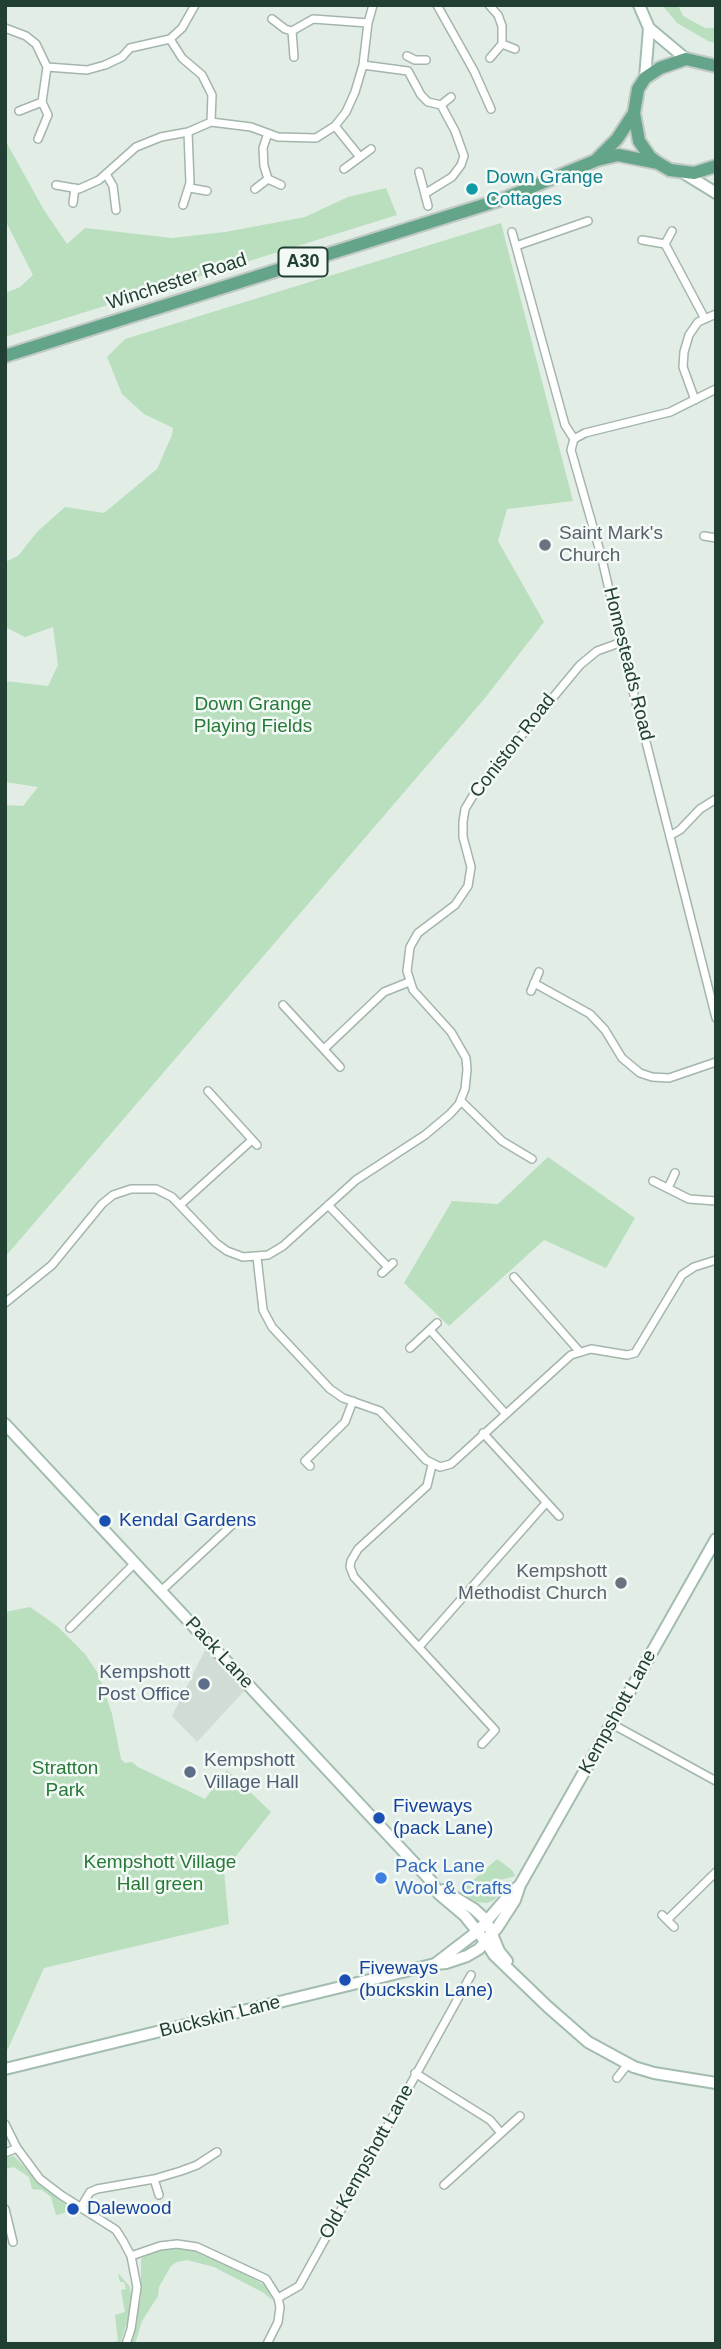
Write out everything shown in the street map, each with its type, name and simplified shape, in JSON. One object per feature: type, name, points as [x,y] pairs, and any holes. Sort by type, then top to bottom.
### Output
[{"type":"main road","points":[[645,78],[660,68],[686,59],[715,65]]},
{"type":"main road","name":"A30","points":[[634,113],[638,89],[645,78]]},
{"type":"main road","points":[[634,113],[639,141],[650,157],[658,163]]},
{"type":"main road","name":"Winchester Road","points":[[597,160],[617,139],[634,113]]},
{"type":"main road","name":"Winchester Road","points":[[5,356],[503,199],[597,160],[618,155],[658,163]]},
{"type":"main road","name":"A30","points":[[658,163],[681,172]]},
{"type":"main road","points":[[681,172],[695,173],[716,166]]},
{"type":"street","points":[[47,66],[88,70],[122,57],[130,48],[170,39],[182,28],[195,5]]},
{"type":"street","points":[[56,185],[75,188],[88,185],[106,174],[136,147],[160,137],[188,132],[211,122],[251,127],[278,137],[316,138],[335,126],[346,112],[355,92],[363,65],[373,5]]},
{"type":"street","points":[[437,5],[474,71],[491,109]]},
{"type":"street","points":[[489,5],[498,15],[502,26],[502,44],[490,58]]},
{"type":"street","points":[[639,5],[649,28],[686,59]]},
{"type":"street","points":[[272,19],[292,31],[313,19],[368,23]]},
{"type":"street","points":[[5,28],[26,36],[36,44],[47,66],[42,102],[48,115],[38,139]]},
{"type":"street","points":[[645,78],[649,28]]},
{"type":"street","points":[[292,31],[294,57]]},
{"type":"street","points":[[170,39],[182,58],[202,75],[212,95],[211,122]]},
{"type":"street","points":[[502,44],[515,49]]},
{"type":"street","points":[[426,60],[411,58],[408,71],[421,95],[428,102],[441,106],[456,131],[464,156],[452,177],[426,194]]},
{"type":"street","points":[[363,65],[408,71]]},
{"type":"street","points":[[441,106],[451,97]]},
{"type":"street","points":[[19,111],[42,102]]},
{"type":"street","points":[[335,126],[360,157]]},
{"type":"street","points":[[183,205],[190,188],[188,132]]},
{"type":"street","points":[[268,133],[263,148],[264,166],[268,179],[281,186]]},
{"type":"street","points":[[344,169],[371,149]]},
{"type":"street","points":[[419,172],[428,206]]},
{"type":"street","points":[[681,172],[716,193]]},
{"type":"street","points":[[106,174],[113,186],[116,209]]},
{"type":"street","points":[[255,189],[268,179]]},
{"type":"street","points":[[72,203],[75,188]]},
{"type":"street","points":[[190,188],[207,191]]},
{"type":"street","points":[[516,246],[588,221]]},
{"type":"street","points":[[665,244],[671,231]]},
{"type":"street","name":"Homesteads Road","points":[[512,232],[565,425],[574,439],[571,450],[601,555],[716,1018]]},
{"type":"street","points":[[642,240],[665,244]]},
{"type":"street","points":[[665,244],[705,319]]},
{"type":"street","points":[[695,400],[683,367],[684,352],[698,322],[716,314]]},
{"type":"street","points":[[574,439],[585,433],[670,412],[716,389]]},
{"type":"street","points":[[704,536],[716,538]]},
{"type":"street","name":"Coniston Road","points":[[409,982],[407,959],[415,937],[459,901],[468,886],[471,866],[463,837],[463,822],[472,797],[538,713],[580,665],[597,651],[622,642]]},
{"type":"street","points":[[671,835],[716,799]]},
{"type":"street","points":[[530,991],[539,972]]},
{"type":"street","points":[[5,1303],[52,1265],[89,1218],[113,1195],[131,1189],[150,1188],[167,1194],[221,1248],[243,1257],[257,1257],[279,1249],[356,1180],[438,1125],[461,1101],[467,1076],[464,1052],[450,1032],[415,994],[409,982],[384,992],[324,1048]]},
{"type":"street","points":[[534,983],[590,1014],[605,1030],[622,1058],[640,1073],[669,1078],[716,1062]]},
{"type":"street","points":[[283,1005],[294,1010],[340,1067]]},
{"type":"street","points":[[180,1205],[254,1142],[208,1091]]},
{"type":"street","points":[[461,1101],[502,1141],[528,1156],[529,1146]]},
{"type":"street","points":[[667,1188],[675,1173]]},
{"type":"street","points":[[653,1181],[695,1201],[716,1201]]},
{"type":"street","points":[[328,1205],[387,1268]]},
{"type":"street","points":[[257,1257],[263,1310],[267,1321],[330,1389],[353,1402],[380,1411],[432,1465],[444,1467],[451,1464],[554,1369],[579,1351],[596,1350],[627,1355],[635,1353],[682,1275],[694,1267],[716,1260]]},
{"type":"street","points":[[514,1277],[579,1351]]},
{"type":"street","points":[[410,1348],[437,1323]]},
{"type":"street","points":[[430,1330],[505,1413]]},
{"type":"street","points":[[310,1466],[305,1461],[345,1422],[353,1402]]},
{"type":"street","name":"Pack Lane","points":[[5,1424],[432,1882],[439,1894],[478,1931],[490,1937]]},
{"type":"street","points":[[483,1433],[559,1516]]},
{"type":"street","points":[[432,1465],[427,1486],[358,1549],[350,1564],[354,1577],[495,1730],[482,1744]]},
{"type":"street","points":[[418,1647],[546,1503]]},
{"type":"street","points":[[161,1591],[234,1523]]},
{"type":"street","name":"Kempshott Lane","points":[[490,1937],[515,1900],[520,1885],[716,1539]]},
{"type":"street","points":[[69,1628],[135,1563]]},
{"type":"street","points":[[612,1724],[716,1781]]},
{"type":"street","points":[[668,1920],[716,1872]]},
{"type":"street","name":"Pack Lane","points":[[432,1882],[486,1920],[490,1937],[516,1975],[575,2032],[604,2052],[654,2074],[716,2083]]},
{"type":"street","name":"Kempshott Lane","points":[[486,1920],[520,1885]]},
{"type":"street","name":"Buckskin Lane","points":[[435,1964],[478,1931],[486,1920]]},
{"type":"street","name":"Buckskin Lane","points":[[5,2069],[446,1963],[467,1956],[490,1937]]},
{"type":"street","name":"Old Kempshott Lane","points":[[278,2298],[299,2286],[471,1975]]},
{"type":"street","points":[[617,2078],[628,2064]]},
{"type":"street","points":[[415,2073],[490,2120],[501,2133]]},
{"type":"street","points":[[444,2185],[520,2116]]},
{"type":"street","points":[[5,2124],[17,2148],[40,2179],[116,2230],[131,2256],[137,2296],[126,2344]]},
{"type":"street","points":[[5,2152],[17,2148]]},
{"type":"street","points":[[81,2207],[90,2192],[97,2189],[154,2179],[197,2165],[217,2152]]},
{"type":"street","points":[[154,2179],[159,2195]]},
{"type":"street","points":[[5,2209],[13,2242]]},
{"type":"street","points":[[131,2256],[160,2245],[197,2247],[266,2279],[278,2298],[280,2307],[278,2322],[267,2344]]},
{"type":"shaded area","points":[[207,1646],[246,1689],[197,1742],[172,1716]]},
{"type":"green space","points":[[662,5],[678,5],[683,16],[705,28],[716,28],[716,43],[677,23]]},
{"type":"green space","points":[[5,140],[44,210],[67,244],[85,228],[172,238],[225,232],[305,217],[348,197],[386,188],[397,215],[5,337],[5,293],[20,287],[33,275],[5,220]]},
{"type":"green space","name":"Down Grange Playing Fields","points":[[501,223],[573,501],[507,509],[498,541],[544,622],[485,698],[5,1257],[5,805],[23,806],[38,787],[5,782],[5,681],[48,686],[58,665],[53,627],[25,637],[5,627],[5,562],[18,556],[37,532],[65,507],[104,513],[157,469],[173,428],[144,414],[122,394],[107,357],[125,339]]},
{"type":"green space","points":[[548,1157],[635,1218],[606,1268],[544,1240],[449,1326],[404,1283],[452,1201],[498,1204]]},
{"type":"green space","points":[[30,1607],[57,1626],[85,1654],[99,1675],[112,1714],[121,1759],[125,1763],[132,1762],[205,1799],[227,1770],[271,1812],[224,1871],[229,1924],[44,1968],[8,2049],[5,2048],[5,1612]]},
{"type":"green space","points":[[497,1859],[512,1870],[515,1876],[461,1891]]},
{"type":"green space","points":[[510,1880],[494,1900],[487,1903],[477,1902],[463,1894],[484,1890]]},
{"type":"green space","points":[[14,2156],[41,2185],[74,2211],[56,2215],[51,2197],[42,2190],[32,2189],[29,2177],[14,2167],[5,2169],[5,2158]]},
{"type":"green space","points":[[181,2248],[199,2251],[251,2277],[264,2285],[273,2301],[264,2293],[214,2267],[187,2260],[177,2262],[171,2266],[159,2287],[158,2296],[142,2321],[135,2344],[131,2344],[141,2297],[141,2259],[151,2252]]},
{"type":"green space","points":[[118,2273],[130,2287],[132,2306],[120,2344],[106,2344],[118,2341],[115,2315],[125,2312],[121,2290],[126,2289],[124,2282],[120,2282]]},
{"type":"place","name":"Down Grange Cottages","points":[[472,189]]},
{"type":"place","name":"Saint Mark's Church","points":[[545,545]]},
{"type":"place","name":"Kendal Gardens","points":[[105,1521]]},
{"type":"place","name":"Kempshott Methodist Church","points":[[621,1583]]},
{"type":"place","name":"Kempshott Post Office","points":[[204,1684]]},
{"type":"place","name":"Kempshott Village Hall","points":[[190,1772]]},
{"type":"place","name":"Fiveways (pack Lane)","points":[[379,1818]]},
{"type":"place","name":"Pack Lane Wool & Crafts","points":[[381,1878]]},
{"type":"place","name":"Fiveways (buckskin Lane)","points":[[345,1980]]},
{"type":"place","name":"Dalewood","points":[[73,2209]]},
{"type":"park label","name":"Stratton Park","points":[[65,1780]]},
{"type":"park label","name":"Kempshott Village Hall green","points":[[160,1874]]}]
